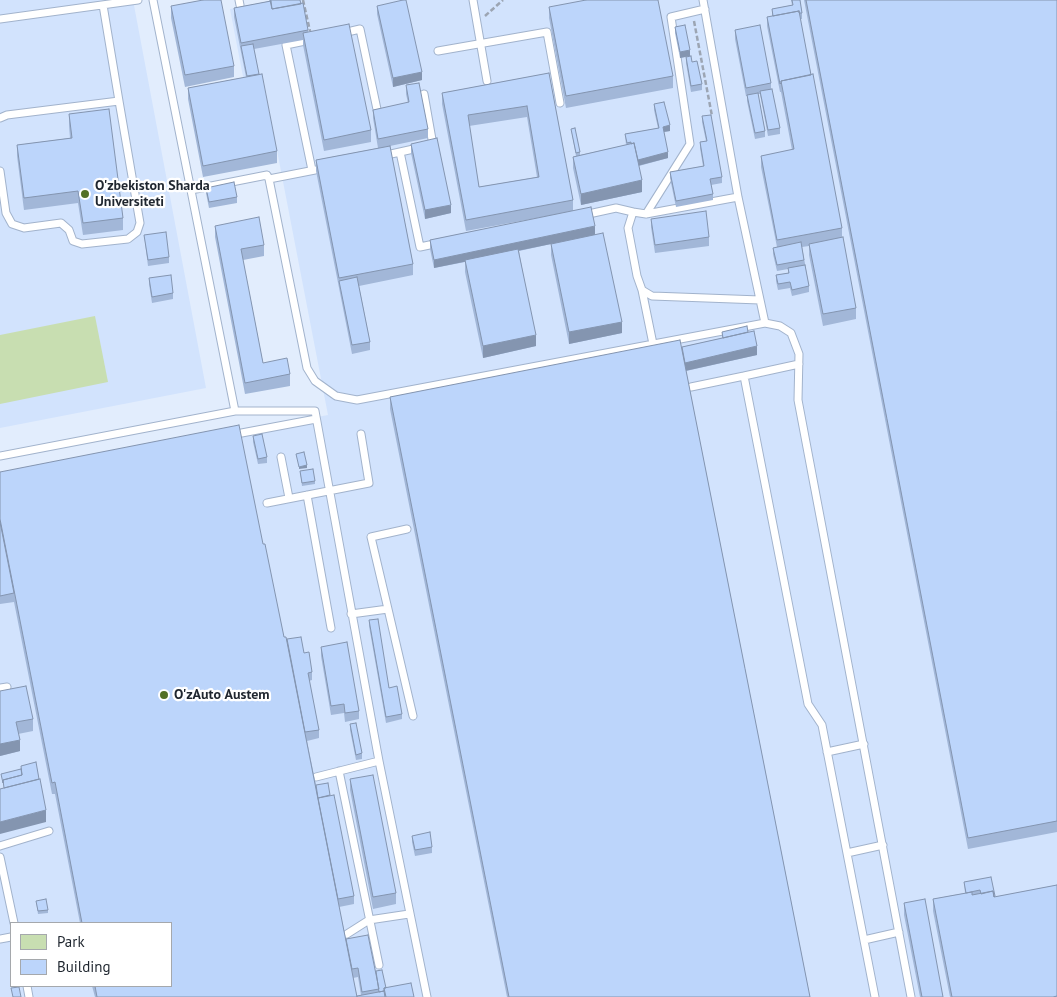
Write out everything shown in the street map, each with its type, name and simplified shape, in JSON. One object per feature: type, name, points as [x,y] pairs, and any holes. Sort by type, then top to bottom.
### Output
[{"type":"lane","points":[[0,19],[138,0]]},
{"type":"lane","points":[[153,0],[235,411]]},
{"type":"lane","points":[[473,0],[488,81]]},
{"type":"lane","points":[[703,0],[738,197],[765,323]]},
{"type":"lane","points":[[0,171],[6,213],[12,224],[24,228],[61,224],[69,230],[73,241],[82,244],[128,238],[136,232],[140,223],[103,5]]},
{"type":"lane","points":[[646,214],[690,144],[672,17],[704,10]]},
{"type":"lane","points":[[331,36],[360,29],[378,114]]},
{"type":"lane","points":[[438,51],[547,32],[560,103]]},
{"type":"lane","points":[[312,170],[286,46],[321,38]]},
{"type":"lane","points":[[371,158],[433,145],[424,94]]},
{"type":"lane","points":[[0,118],[119,101]]},
{"type":"lane","points":[[400,152],[420,247],[449,241]]},
{"type":"lane","points":[[269,179],[322,168]]},
{"type":"lane","points":[[191,190],[267,175],[307,368],[315,381],[336,396],[357,400],[765,323],[780,326],[791,333],[799,354],[798,400],[912,997]]},
{"type":"lane","points":[[576,216],[616,208],[646,214],[738,197]]},
{"type":"lane","points":[[633,212],[628,228],[653,344]]},
{"type":"lane","points":[[642,290],[652,296],[760,300]]},
{"type":"lane","points":[[691,387],[799,364]]},
{"type":"lane","points":[[744,376],[808,704],[822,725],[875,997]]},
{"type":"lane","points":[[0,456],[235,411],[315,411],[351,614],[426,997]]},
{"type":"lane","points":[[220,437],[316,419]]},
{"type":"lane","points":[[267,503],[369,483],[361,434]]},
{"type":"lane","points":[[281,457],[289,498]]},
{"type":"lane","points":[[307,495],[331,628]]},
{"type":"lane","points":[[407,529],[371,537],[413,716]]},
{"type":"lane","points":[[351,614],[388,609]]},
{"type":"lane","points":[[827,752],[864,744]]},
{"type":"lane","points":[[316,777],[379,761]]},
{"type":"lane","points":[[339,771],[379,965]]},
{"type":"lane","points":[[0,846],[50,831]]},
{"type":"lane","points":[[847,852],[882,845]]},
{"type":"lane","points":[[0,857],[14,922]]},
{"type":"lane","points":[[347,934],[369,920],[409,914]]},
{"type":"lane","points":[[864,940],[899,932]]},
{"type":"path","points":[[303,0],[312,40]]},
{"type":"path","points":[[477,23],[503,0]]},
{"type":"path","points":[[692,12],[714,124]]},
{"type":"shaded area","name":"O'zbekiston Sharda Universiteti","points":[[0,0],[133,0],[206,388],[0,428]]},
{"type":"shaded area","points":[[276,0],[1057,0],[1057,997],[0,997],[0,475],[328,415],[264,83],[245,87],[230,9]]},
{"type":"green space","points":[[95,316],[108,382],[0,404],[0,335]]},
{"type":"building","points":[[203,0],[221,0],[234,66],[185,75],[171,6]]},
{"type":"building","points":[[270,0],[300,0],[301,4],[272,9]]},
{"type":"building","points":[[406,0],[422,72],[393,78],[377,6]]},
{"type":"building","points":[[586,0],[658,0],[673,76],[566,96],[549,7]]},
{"type":"building","points":[[792,0],[800,0],[802,13],[799,13],[799,11],[773,16],[772,9],[793,5]]},
{"type":"building","points":[[806,0],[1057,0],[1057,821],[968,838]]},
{"type":"building","points":[[271,1],[272,9],[303,3],[308,30],[241,43],[234,8]]},
{"type":"building","points":[[799,11],[811,75],[781,81],[780,84],[767,17]]},
{"type":"building","points":[[349,24],[371,130],[324,140],[303,33]]},
{"type":"building","points":[[685,25],[690,50],[680,52],[675,27]]},
{"type":"building","points":[[760,25],[771,83],[746,88],[735,30]]},
{"type":"building","points":[[253,44],[259,74],[247,76],[241,46]]},
{"type":"building","points":[[691,56],[692,62],[697,61],[702,84],[691,86],[686,57]]},
{"type":"building","points":[[549,73],[573,200],[466,220],[442,93]],"holes":[[[527,106],[539,177],[479,187],[468,115]]]},
{"type":"building","points":[[262,74],[277,151],[203,166],[188,88]]},
{"type":"building","points":[[813,74],[842,228],[777,240],[761,156],[794,149],[781,81]]},
{"type":"building","points":[[419,83],[428,129],[378,139],[373,110],[409,102],[406,85]]},
{"type":"building","points":[[772,89],[780,128],[768,130],[760,91]]},
{"type":"building","points":[[758,93],[765,131],[755,133],[747,95]]},
{"type":"building","points":[[664,102],[670,125],[663,127],[668,152],[638,160],[634,143],[627,143],[625,134],[659,128],[654,104]]},
{"type":"building","points":[[109,109],[123,218],[83,223],[78,191],[24,198],[17,145],[72,138],[69,114]]},
{"type":"building","points":[[711,115],[722,177],[710,179],[713,194],[676,201],[670,172],[704,166],[700,142],[707,141],[702,116]]},
{"type":"building","points":[[575,128],[580,152],[576,153],[571,129]]},
{"type":"building","points":[[437,138],[451,205],[425,210],[411,144]]},
{"type":"building","points":[[634,143],[642,180],[581,194],[573,157]]},
{"type":"building","points":[[390,146],[413,264],[339,278],[316,160]]},
{"type":"building","points":[[234,182],[237,197],[209,202],[206,188]]},
{"type":"building","points":[[591,207],[595,226],[434,260],[430,240]]},
{"type":"building","points":[[706,211],[709,237],[655,245],[651,219]]},
{"type":"building","points":[[259,217],[264,245],[241,249],[263,363],[287,358],[290,374],[245,383],[215,226]]},
{"type":"building","points":[[166,232],[169,257],[148,260],[144,235]]},
{"type":"building","points":[[603,233],[622,322],[569,332],[551,244]]},
{"type":"building","points":[[843,237],[856,308],[823,314],[809,244]]},
{"type":"building","points":[[801,242],[804,260],[777,265],[773,248]]},
{"type":"building","points":[[518,249],[536,335],[483,346],[465,260]]},
{"type":"building","points":[[805,265],[809,286],[792,290],[790,282],[778,284],[776,275],[789,273],[788,268]]},
{"type":"building","points":[[171,275],[173,293],[152,297],[149,278]]},
{"type":"building","points":[[357,277],[370,342],[352,345],[339,281]]},
{"type":"building","points":[[747,326],[748,332],[723,338],[722,332]]},
{"type":"building","points":[[754,331],[757,346],[685,363],[682,347]]},
{"type":"building","points":[[680,340],[810,997],[509,997],[390,397]]},
{"type":"building","name":"O'zAuto Austem","points":[[239,425],[263,544],[265,544],[284,637],[286,637],[357,997],[97,997],[95,987],[172,987],[172,922],[82,922],[55,782],[52,783],[0,519],[0,472]]},
{"type":"building","points":[[262,434],[267,457],[258,459],[253,436]]},
{"type":"building","points":[[304,452],[307,465],[299,467],[296,454]]},
{"type":"building","points":[[313,469],[315,481],[302,483],[300,471]]},
{"type":"building","points":[[0,522],[14,593],[0,596]]},
{"type":"building","points":[[378,619],[389,688],[397,686],[402,714],[386,717],[369,620]]},
{"type":"building","points":[[301,637],[304,653],[309,652],[312,672],[308,673],[319,730],[305,732],[287,639]]},
{"type":"building","points":[[347,642],[359,711],[345,713],[344,704],[331,706],[321,647]]},
{"type":"building","points":[[26,686],[33,719],[16,722],[20,740],[0,744],[0,691]]},
{"type":"building","points":[[356,723],[362,753],[356,755],[350,724]]},
{"type":"building","points":[[36,762],[39,779],[4,788],[3,780],[22,775],[21,766]]},
{"type":"building","points":[[21,769],[22,775],[3,780],[3,783],[1,774]]},
{"type":"building","points":[[373,775],[396,893],[373,897],[350,779]]},
{"type":"building","points":[[40,779],[46,810],[0,822],[0,789]]},
{"type":"building","points":[[328,783],[330,795],[318,798],[316,785]]},
{"type":"building","points":[[334,795],[354,896],[338,899],[318,798]]},
{"type":"building","points":[[430,832],[432,847],[415,850],[412,836]]},
{"type":"building","points":[[991,877],[994,897],[993,891],[981,894],[980,890],[966,893],[964,882]]},
{"type":"building","points":[[1057,885],[1057,996],[952,997],[933,899],[972,892],[972,895],[993,891],[994,897]]},
{"type":"building","points":[[46,899],[48,910],[38,911],[36,901]]},
{"type":"building","points":[[925,899],[943,997],[922,997],[904,903]]},
{"type":"building","points":[[368,935],[379,989],[362,992],[358,968],[352,969],[346,939]]},
{"type":"building","points":[[382,970],[386,988],[384,988],[384,991],[379,992],[376,971]]},
{"type":"building","points":[[411,983],[414,997],[386,997],[384,988]]},
{"type":"building","points":[[19,987],[21,997],[13,997],[11,988]]},
{"type":"building","points":[[384,991],[385,997],[357,997],[357,996]]},
{"type":"place","name":"O'zbekiston Sharda Universiteti","points":[[85,194]]},
{"type":"place","name":"O'zAuto Austem","points":[[164,695]]}]
